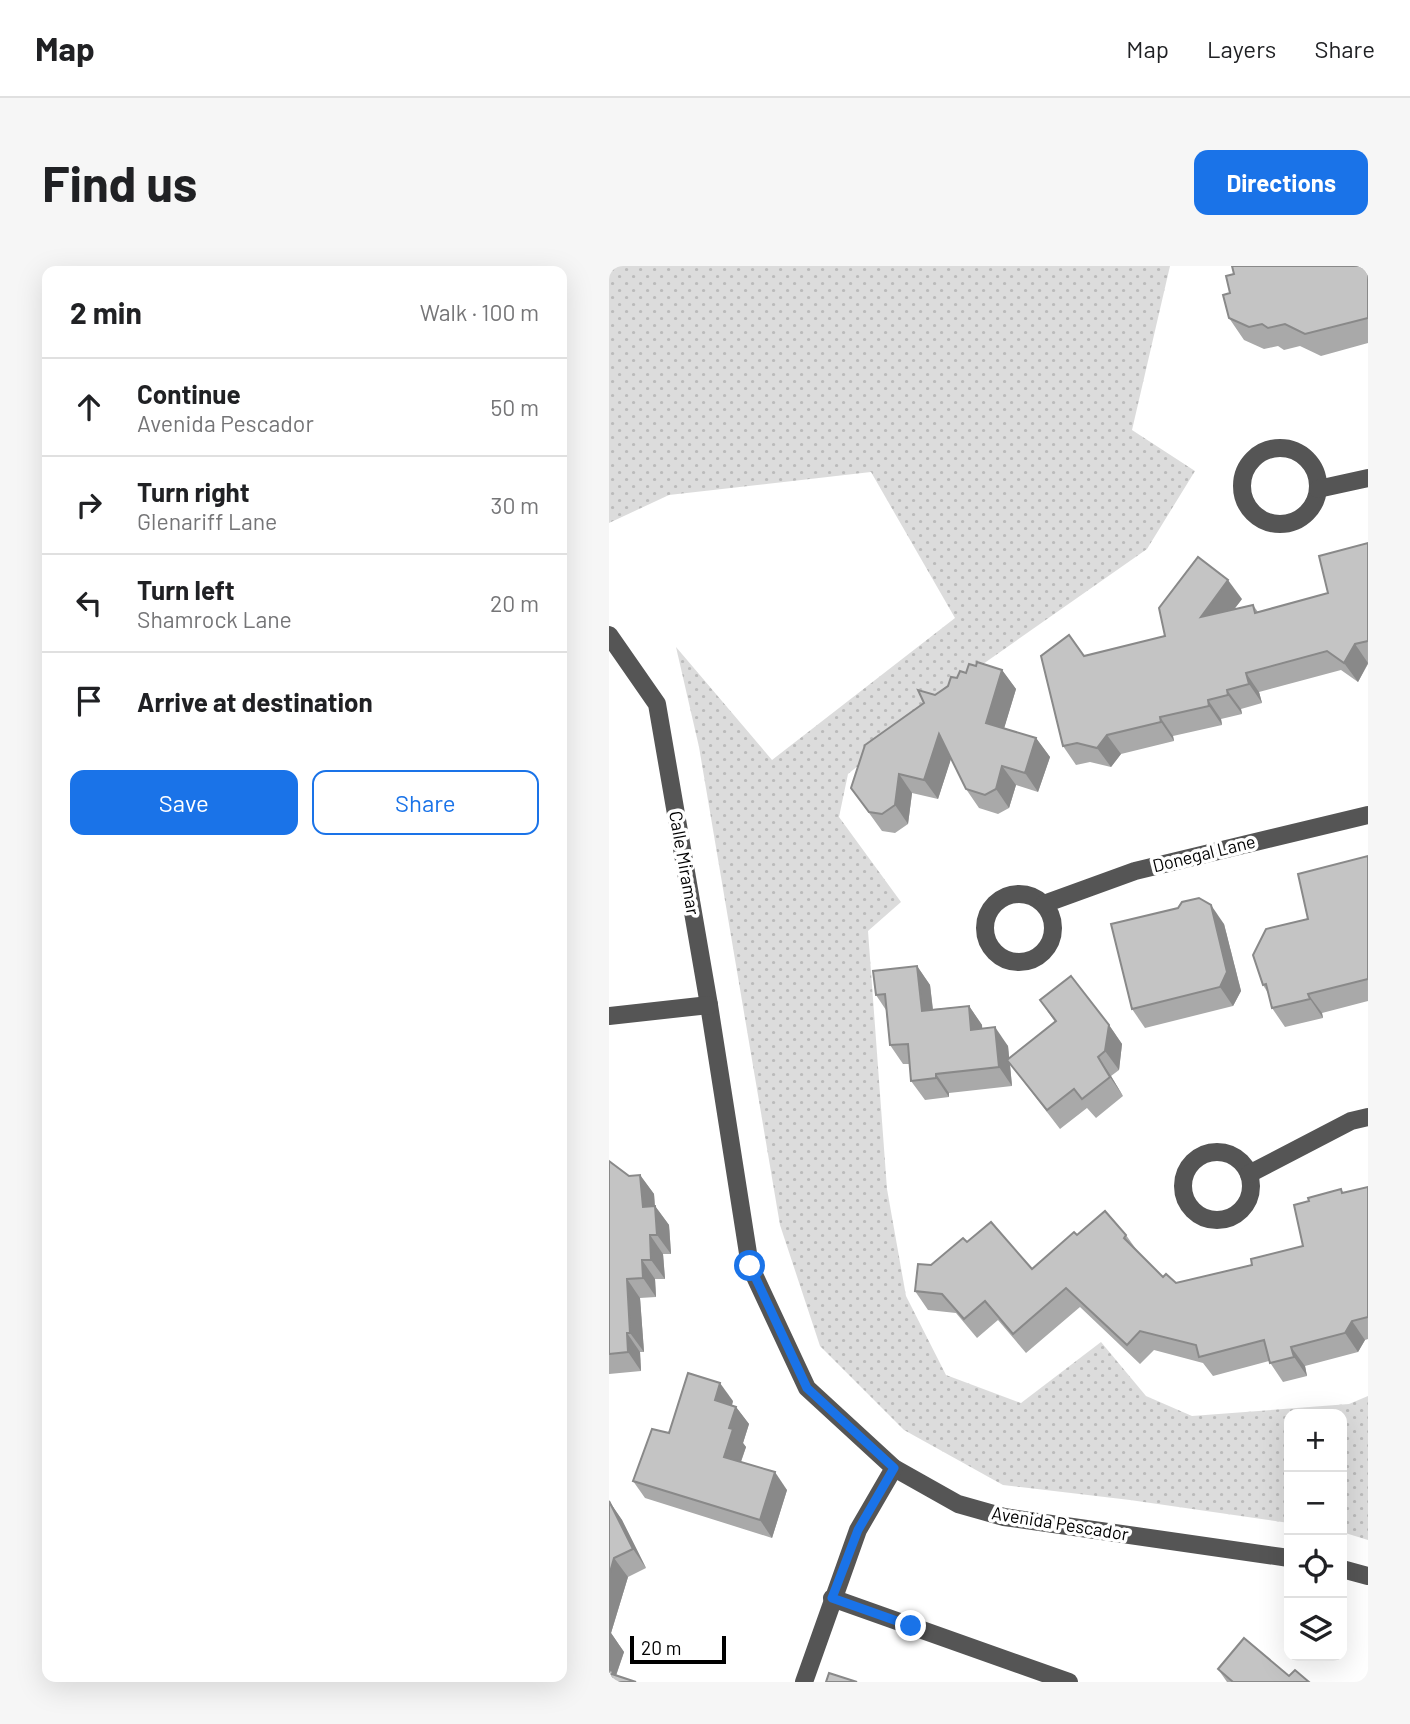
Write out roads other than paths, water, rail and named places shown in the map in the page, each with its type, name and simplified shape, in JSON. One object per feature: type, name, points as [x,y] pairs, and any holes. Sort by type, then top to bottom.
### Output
[{"type":"street","points":[[1276,448],[1287,448],[1306,458],[1317,478],[1318,489],[1308,512],[1298,520],[1273,524],[1252,512],[1245,502],[1242,489],[1243,477],[1255,457],[1276,448]]},
{"type":"street","points":[[1318,489],[1368,478]]},
{"type":"street","name":"Calle Miramar","points":[[609,635],[657,705],[709,1005]]},
{"type":"street","name":"Donegal Lane","points":[[1044,904],[1135,871],[1368,815]]},
{"type":"street","points":[[609,1016],[709,1005]]},
{"type":"street","name":"Avenida Pescador","points":[[709,1005],[750,1266],[807,1388],[894,1468],[958,1504],[1004,1517],[1284,1558]]},
{"type":"street","points":[[1249,1174],[1352,1121],[1368,1117]]},
{"type":"street","points":[[804,1682],[858,1530],[894,1468]]},
{"type":"street","points":[[1347,1570],[1368,1576]]},
{"type":"street","points":[[832,1598],[1069,1682]]}]
